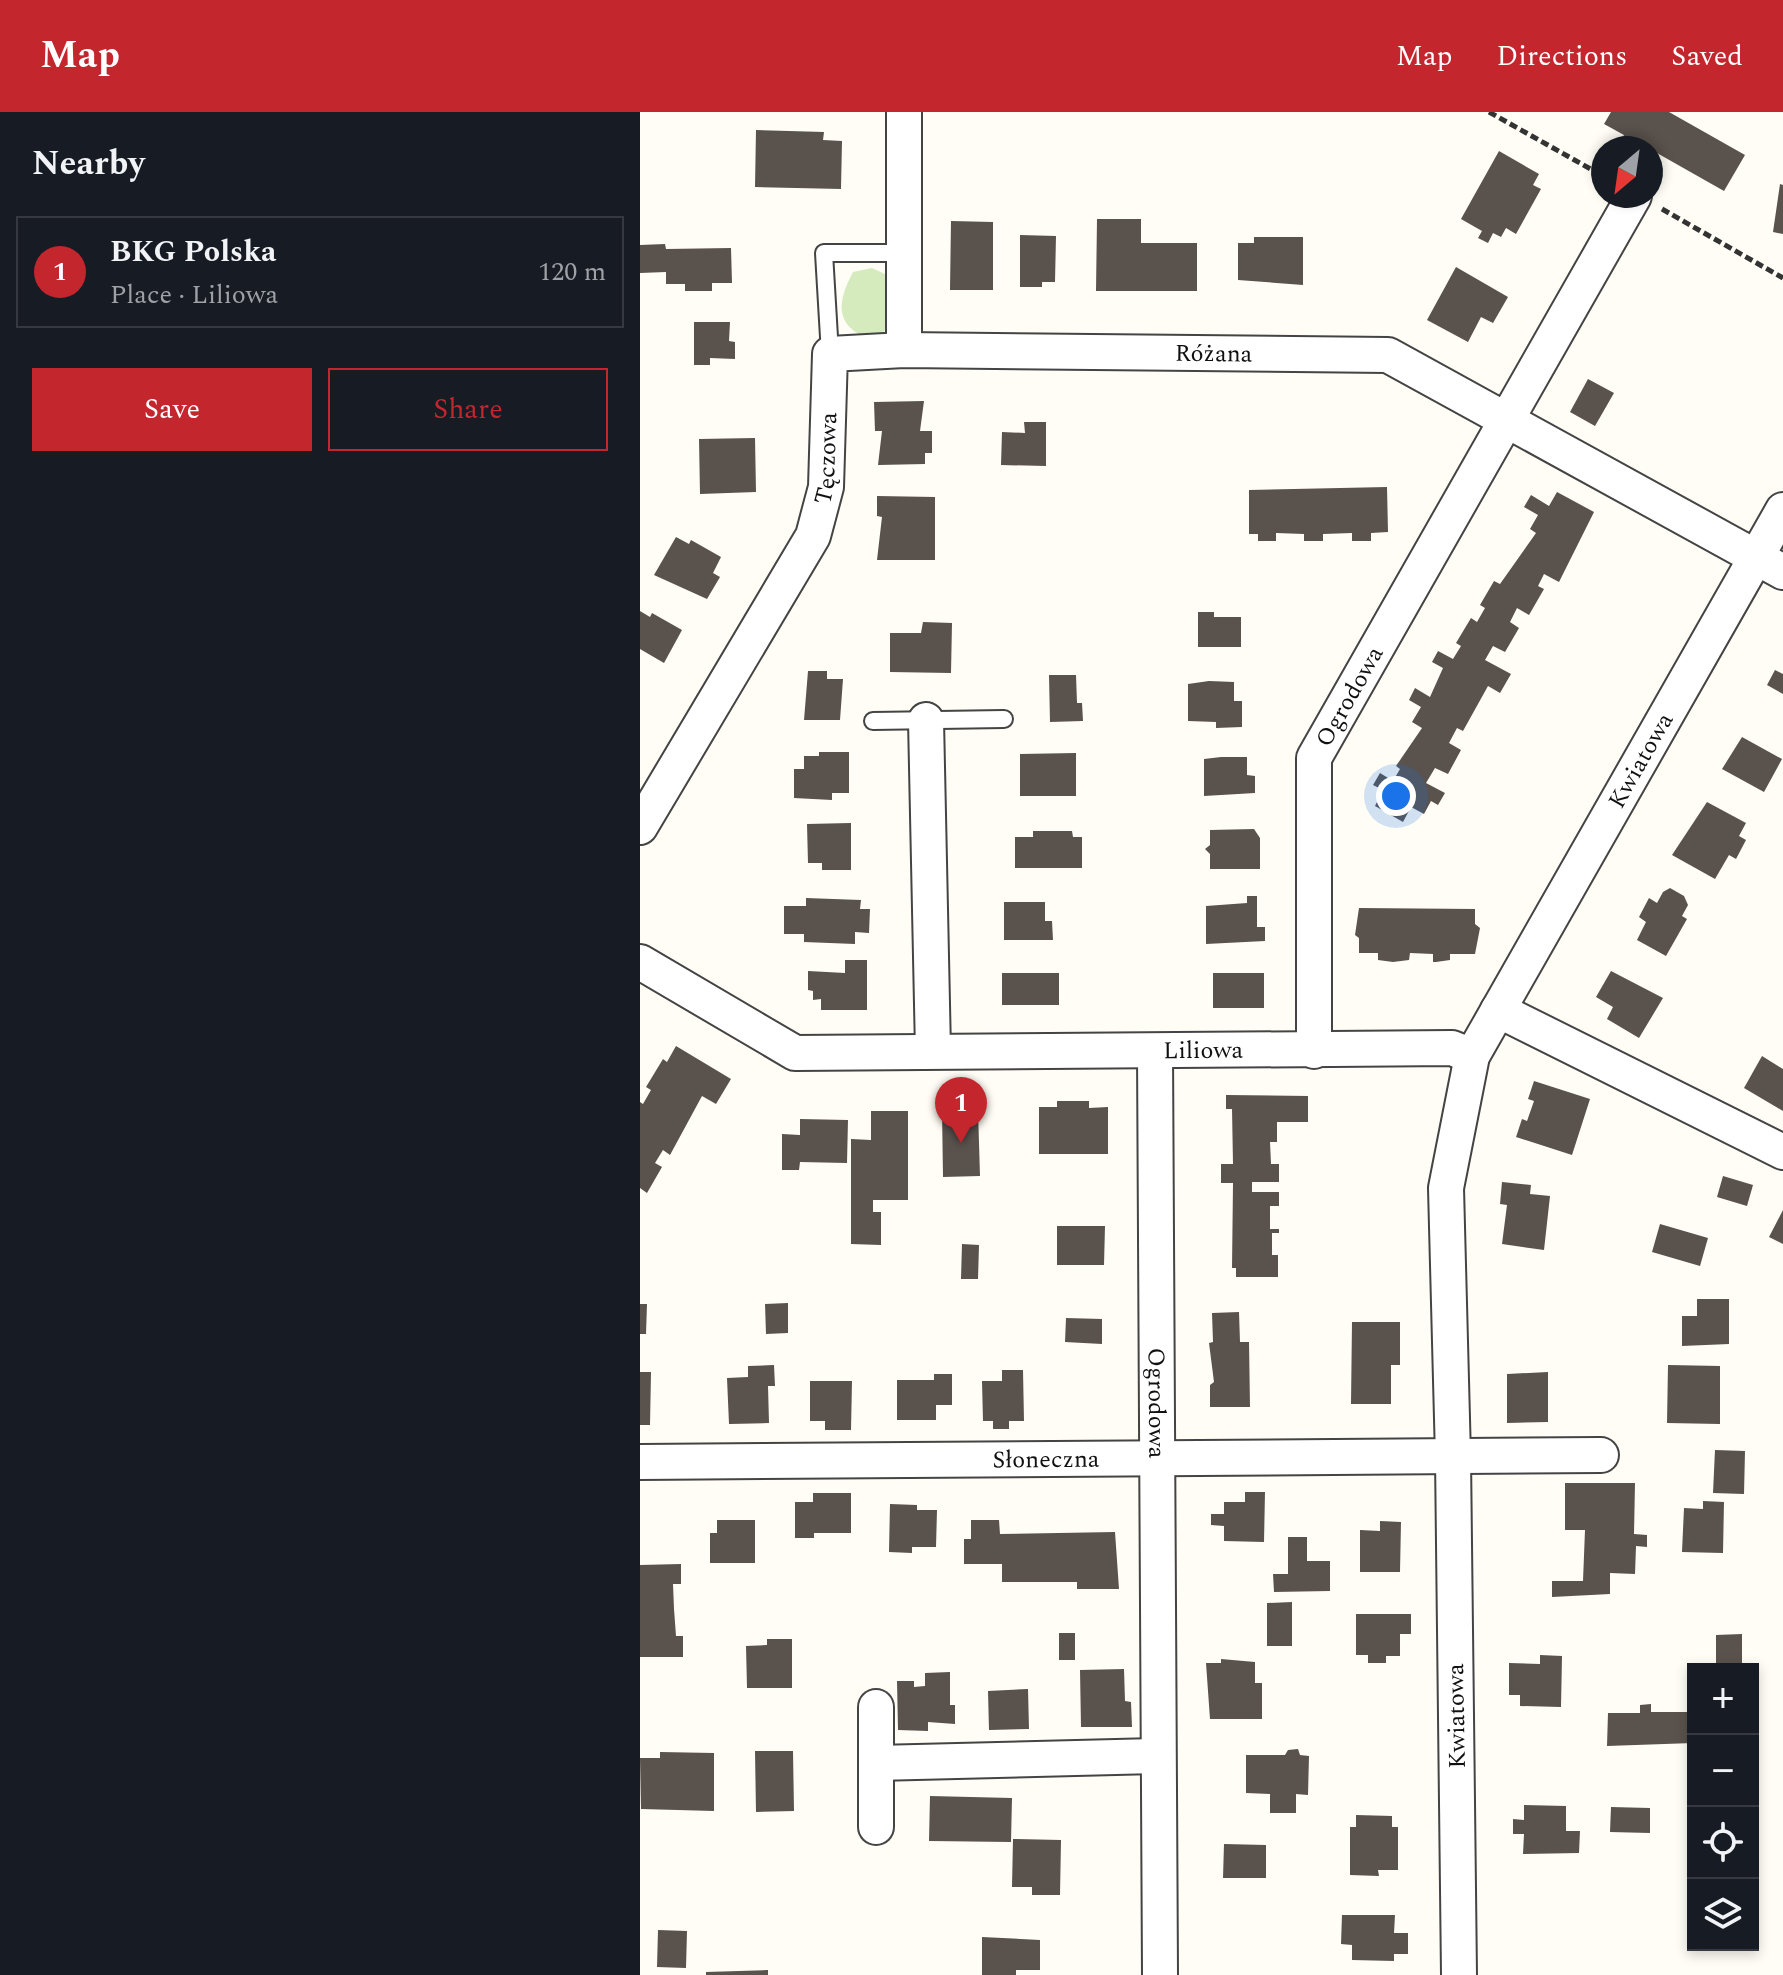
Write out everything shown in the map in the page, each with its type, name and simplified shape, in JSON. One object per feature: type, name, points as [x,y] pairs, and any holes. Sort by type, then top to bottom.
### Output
[{"type":"street","points":[[830,354],[904,350],[904,112]]},
{"type":"street","points":[[1506,422],[1638,208]]},
{"type":"street","name":"Różana","points":[[904,350],[1388,355],[1769,566]]},
{"type":"street","name":"Tęczowa","points":[[640,827],[813,536],[826,487],[830,354]]},
{"type":"street","name":"Ogrodowa","points":[[1314,1051],[1314,758],[1506,422]]},
{"type":"street","name":"Kwiatowa","points":[[1459,1975],[1453,1457],[1446,1188],[1472,1056],[1769,566],[1783,510]]},
{"type":"street","points":[[926,720],[933,1051]]},
{"type":"street","name":"Liliowa","points":[[640,962],[795,1053],[1452,1048],[1472,1056]]},
{"type":"street","points":[[1498,1010],[1783,1152]]},
{"type":"street","name":"Ogrodowa","points":[[1155,1051],[1156,1756],[1160,1975]]},
{"type":"street","points":[[1453,1457],[1601,1455]]},
{"type":"street","name":"Słoneczna","points":[[640,1462],[1453,1457]]},
{"type":"street","points":[[876,1707],[876,1827]]},
{"type":"street","points":[[876,1763],[1156,1756]]},
{"type":"lane","points":[[830,354],[824,253],[906,253]]},
{"type":"lane","points":[[873,721],[1004,719]]},
{"type":"path","points":[[1489,112],[1591,169]]},
{"type":"path","points":[[1657,208],[1783,278]]},
{"type":"green space","points":[[872,268],[887,275],[892,313],[887,328],[871,340],[845,321],[842,304],[853,272]]},
{"type":"building","points":[[1611,112],[1669,112],[1745,155],[1724,191],[1663,156],[1663,136],[1623,136],[1604,124]]},
{"type":"building","points":[[756,130],[824,132],[823,140],[842,141],[841,189],[755,187]]},
{"type":"building","points":[[1499,151],[1539,174],[1533,185],[1541,189],[1516,234],[1506,228],[1501,237],[1493,233],[1488,243],[1478,238],[1482,231],[1461,219]]},
{"type":"building","points":[[1780,184],[1783,185],[1783,234],[1773,232]]},
{"type":"building","points":[[1097,219],[1141,219],[1141,243],[1197,243],[1197,291],[1096,291]]},
{"type":"building","points":[[951,221],[993,222],[993,290],[950,290]]},
{"type":"building","points":[[1020,235],[1056,236],[1055,282],[1042,282],[1042,287],[1020,287]]},
{"type":"building","points":[[1254,237],[1303,237],[1303,285],[1238,280],[1238,243],[1254,243]]},
{"type":"building","points":[[665,244],[666,249],[731,248],[732,283],[712,283],[712,291],[685,291],[685,284],[666,284],[666,272],[640,273],[640,245]]},
{"type":"building","points":[[1456,267],[1508,297],[1493,323],[1481,317],[1468,342],[1427,320]]},
{"type":"building","points":[[694,322],[730,322],[729,341],[735,342],[735,359],[710,358],[710,365],[694,365]]},
{"type":"building","points":[[1588,379],[1614,393],[1595,426],[1570,412]]},
{"type":"building","points":[[924,401],[920,431],[932,431],[932,453],[925,453],[925,464],[878,465],[882,431],[875,431],[874,402]]},
{"type":"building","points":[[1024,422],[1046,422],[1046,466],[1001,465],[1002,432],[1025,433]]},
{"type":"building","points":[[755,438],[756,492],[700,494],[699,439]]},
{"type":"building","points":[[1387,487],[1388,532],[1371,533],[1371,541],[1352,541],[1352,533],[1323,534],[1323,541],[1304,541],[1304,534],[1276,533],[1276,541],[1258,541],[1258,534],[1249,534],[1249,490]]},
{"type":"building","points":[[1557,492],[1594,512],[1559,582],[1544,574],[1538,586],[1544,589],[1529,615],[1517,608],[1510,622],[1519,628],[1505,652],[1493,646],[1485,660],[1511,674],[1500,693],[1488,686],[1463,731],[1457,728],[1449,743],[1461,750],[1448,774],[1435,768],[1426,783],[1445,793],[1438,805],[1431,801],[1424,814],[1411,807],[1403,822],[1375,806],[1383,790],[1373,785],[1380,773],[1393,781],[1400,769],[1396,766],[1422,728],[1412,722],[1421,707],[1409,700],[1415,688],[1430,697],[1443,668],[1432,662],[1438,651],[1453,659],[1461,646],[1456,643],[1471,618],[1477,622],[1485,608],[1480,605],[1494,581],[1500,584],[1536,533],[1530,529],[1538,515],[1524,507],[1531,495],[1549,506]]},
{"type":"building","points":[[877,496],[935,497],[935,560],[877,560],[882,517],[877,516]]},
{"type":"building","points":[[676,537],[689,544],[691,540],[721,557],[713,573],[720,577],[707,599],[654,575]]},
{"type":"building","points":[[640,611],[650,617],[652,613],[682,630],[664,663],[640,649]]},
{"type":"building","points":[[1198,612],[1214,612],[1214,617],[1241,617],[1241,647],[1198,647]]},
{"type":"building","points":[[923,622],[952,623],[951,673],[890,672],[890,633],[921,633]]},
{"type":"building","points":[[1775,670],[1783,674],[1783,694],[1767,685]]},
{"type":"building","points":[[808,671],[827,671],[827,679],[843,679],[840,720],[804,720]]},
{"type":"building","points":[[1049,675],[1076,675],[1077,703],[1082,703],[1083,721],[1050,722]]},
{"type":"building","points":[[1234,682],[1234,701],[1242,701],[1242,727],[1216,728],[1216,722],[1188,721],[1188,684]]},
{"type":"building","points":[[1742,737],[1782,759],[1764,792],[1722,769]]},
{"type":"building","points":[[819,752],[849,752],[849,793],[832,793],[832,800],[794,798],[794,769],[804,769],[804,756],[819,756]]},
{"type":"building","points":[[1076,753],[1076,796],[1020,796],[1020,754]]},
{"type":"building","points":[[1247,757],[1247,775],[1255,776],[1255,793],[1204,796],[1204,759]]},
{"type":"building","points":[[1707,802],[1746,823],[1739,836],[1746,840],[1736,859],[1729,855],[1715,879],[1672,855]]},
{"type":"building","points":[[851,823],[851,870],[822,870],[822,863],[808,863],[807,824]]},
{"type":"building","points":[[1254,829],[1260,838],[1260,869],[1210,869],[1210,854],[1205,849],[1210,845],[1210,830]]},
{"type":"building","points":[[1033,831],[1072,831],[1073,837],[1082,837],[1082,868],[1015,868],[1015,837],[1033,837]]},
{"type":"building","points":[[1670,888],[1684,896],[1688,905],[1682,916],[1687,919],[1666,956],[1637,940],[1646,922],[1639,917],[1649,898],[1657,903],[1663,892]]},
{"type":"building","points":[[1247,896],[1257,896],[1257,927],[1265,927],[1265,941],[1206,944],[1206,906],[1247,903]]},
{"type":"building","points":[[806,898],[861,900],[860,909],[870,909],[869,933],[855,932],[855,944],[804,942],[804,934],[784,934],[784,906],[806,906]]},
{"type":"building","points":[[1004,902],[1045,902],[1045,921],[1052,921],[1053,940],[1004,940]]},
{"type":"building","points":[[1359,908],[1475,909],[1475,924],[1480,928],[1475,954],[1450,954],[1450,960],[1433,962],[1433,954],[1410,953],[1409,960],[1393,962],[1378,960],[1378,953],[1359,953],[1359,938],[1355,935]]},
{"type":"building","points":[[845,960],[867,960],[867,1010],[821,1010],[821,999],[813,1000],[813,991],[808,990],[808,971],[845,973]]},
{"type":"building","points":[[1611,971],[1663,998],[1639,1038],[1607,1019],[1613,1007],[1596,997]]},
{"type":"building","points":[[1002,973],[1059,973],[1059,1005],[1002,1005]]},
{"type":"building","points":[[1213,973],[1264,973],[1264,1008],[1213,1008]]},
{"type":"building","points":[[676,1046],[731,1079],[716,1104],[702,1096],[670,1155],[663,1150],[655,1163],[662,1167],[647,1193],[640,1188],[640,1102],[643,1104],[651,1090],[646,1087],[663,1059],[667,1062]]},
{"type":"building","points":[[1762,1056],[1783,1069],[1783,1111],[1744,1088]]},
{"type":"building","points":[[1534,1081],[1590,1099],[1572,1155],[1516,1137],[1522,1119],[1527,1121],[1534,1101],[1528,1099]]},
{"type":"building","points":[[1226,1095],[1308,1096],[1308,1122],[1277,1122],[1277,1142],[1270,1142],[1271,1164],[1279,1164],[1279,1182],[1252,1182],[1252,1192],[1279,1192],[1279,1206],[1270,1206],[1270,1229],[1279,1229],[1279,1233],[1272,1233],[1272,1255],[1278,1255],[1278,1277],[1236,1277],[1236,1268],[1232,1268],[1233,1183],[1221,1183],[1221,1164],[1233,1164],[1232,1109],[1226,1109]]},
{"type":"building","points":[[1057,1101],[1089,1101],[1089,1108],[1108,1107],[1108,1154],[1039,1154],[1039,1107],[1057,1107]]},
{"type":"building","points":[[942,1110],[978,1110],[980,1176],[943,1177]]},
{"type":"building","points":[[871,1111],[908,1111],[908,1200],[873,1200],[873,1212],[881,1212],[881,1245],[851,1244],[851,1139],[871,1140]]},
{"type":"building","points":[[800,1119],[848,1120],[847,1163],[800,1162],[799,1170],[782,1170],[782,1134],[800,1135]]},
{"type":"building","points":[[1723,1176],[1753,1185],[1747,1206],[1717,1197]]},
{"type":"building","points":[[1502,1182],[1531,1185],[1530,1194],[1550,1196],[1544,1250],[1502,1244],[1507,1205],[1500,1204]]},
{"type":"building","points":[[1783,1210],[1783,1244],[1769,1237]]},
{"type":"building","points":[[1660,1224],[1708,1238],[1700,1266],[1652,1252]]},
{"type":"building","points":[[1057,1226],[1105,1226],[1104,1265],[1057,1265]]},
{"type":"building","points":[[962,1244],[979,1245],[978,1279],[961,1279]]},
{"type":"building","points":[[1697,1299],[1729,1299],[1729,1344],[1682,1346],[1682,1316],[1697,1316]]},
{"type":"building","points":[[788,1303],[788,1333],[766,1334],[765,1304]]},
{"type":"building","points":[[640,1304],[647,1304],[646,1334],[640,1334]]},
{"type":"building","points":[[1239,1312],[1240,1342],[1249,1342],[1250,1407],[1210,1407],[1210,1385],[1214,1382],[1209,1343],[1213,1342],[1212,1313]]},
{"type":"building","points":[[1066,1318],[1102,1319],[1102,1344],[1065,1342]]},
{"type":"building","points":[[1352,1322],[1400,1322],[1400,1365],[1391,1365],[1391,1404],[1351,1404]]},
{"type":"building","points":[[774,1365],[775,1386],[768,1386],[769,1423],[729,1424],[727,1378],[748,1377],[748,1366]]},
{"type":"building","points":[[1668,1365],[1720,1366],[1720,1424],[1667,1423]]},
{"type":"building","points":[[1002,1370],[1023,1370],[1024,1421],[1009,1421],[1009,1429],[993,1429],[993,1421],[983,1421],[982,1381],[1002,1381]]},
{"type":"building","points":[[640,1372],[651,1372],[650,1425],[640,1425]]},
{"type":"building","points":[[1548,1372],[1548,1422],[1507,1423],[1507,1374]]},
{"type":"building","points":[[934,1374],[952,1374],[952,1405],[936,1405],[936,1420],[897,1420],[897,1380],[934,1380]]},
{"type":"building","points":[[810,1381],[852,1381],[851,1430],[825,1430],[825,1421],[810,1421]]},
{"type":"building","points":[[1715,1450],[1745,1451],[1744,1494],[1713,1493]]},
{"type":"building","points":[[1565,1483],[1635,1483],[1634,1534],[1647,1535],[1647,1547],[1636,1546],[1635,1574],[1610,1573],[1610,1594],[1552,1597],[1552,1581],[1583,1581],[1585,1530],[1565,1530]]},
{"type":"building","points":[[1245,1492],[1265,1492],[1264,1542],[1224,1541],[1224,1526],[1211,1525],[1211,1514],[1224,1514],[1224,1502],[1245,1502]]},
{"type":"building","points":[[813,1493],[851,1493],[851,1533],[814,1533],[814,1538],[795,1538],[795,1502],[813,1502]]},
{"type":"building","points":[[1703,1501],[1724,1502],[1723,1553],[1682,1552],[1684,1508],[1703,1509]]},
{"type":"building","points":[[890,1504],[917,1505],[917,1510],[937,1510],[936,1547],[912,1547],[912,1553],[889,1552]]},
{"type":"building","points":[[717,1520],[755,1520],[755,1563],[710,1563],[710,1533],[717,1533]]},
{"type":"building","points":[[971,1520],[999,1520],[1000,1534],[1115,1532],[1119,1589],[1077,1589],[1077,1582],[1002,1582],[1002,1564],[964,1564],[964,1539],[971,1539]]},
{"type":"building","points":[[1380,1521],[1401,1522],[1400,1572],[1360,1572],[1360,1530],[1380,1531]]},
{"type":"building","points":[[1288,1537],[1307,1537],[1307,1561],[1330,1561],[1330,1591],[1274,1592],[1273,1574],[1288,1574]]},
{"type":"building","points":[[681,1564],[681,1584],[673,1584],[676,1636],[683,1636],[683,1657],[640,1657],[640,1565]]},
{"type":"building","points":[[1292,1602],[1292,1646],[1267,1646],[1267,1603]]},
{"type":"building","points":[[1356,1614],[1411,1614],[1411,1634],[1400,1634],[1400,1656],[1386,1656],[1386,1663],[1368,1663],[1368,1655],[1356,1655]]},
{"type":"building","points":[[1059,1633],[1075,1633],[1075,1660],[1059,1660]]},
{"type":"building","points":[[1742,1634],[1742,1663],[1716,1663],[1716,1635]]},
{"type":"building","points":[[767,1639],[792,1639],[792,1688],[747,1688],[746,1646],[767,1645]]},
{"type":"building","points":[[1540,1655],[1562,1656],[1561,1707],[1520,1706],[1520,1695],[1509,1695],[1509,1663],[1540,1664]]},
{"type":"building","points":[[1221,1659],[1255,1662],[1255,1683],[1262,1683],[1262,1719],[1210,1719],[1206,1663],[1221,1663]]},
{"type":"building","points":[[1124,1669],[1125,1701],[1131,1702],[1132,1727],[1081,1727],[1080,1670]]},
{"type":"building","points":[[950,1672],[950,1705],[955,1705],[955,1724],[928,1722],[928,1731],[898,1730],[897,1681],[914,1681],[914,1687],[925,1686],[925,1673]]},
{"type":"building","points":[[1028,1689],[1029,1729],[989,1730],[988,1691]]},
{"type":"building","points":[[1651,1704],[1651,1712],[1687,1712],[1687,1743],[1607,1746],[1608,1713],[1640,1713],[1640,1705]]},
{"type":"building","points":[[1298,1749],[1300,1755],[1309,1756],[1308,1795],[1296,1794],[1296,1813],[1270,1813],[1270,1794],[1246,1793],[1246,1755],[1285,1755],[1288,1750]]},
{"type":"building","points":[[755,1751],[793,1751],[794,1811],[756,1812]]},
{"type":"building","points":[[660,1752],[714,1753],[714,1811],[641,1809],[640,1758],[660,1758]]},
{"type":"building","points":[[930,1796],[1012,1798],[1011,1842],[929,1841]]},
{"type":"building","points":[[1524,1805],[1566,1806],[1566,1831],[1580,1831],[1579,1853],[1523,1854],[1524,1834],[1513,1834],[1513,1819],[1524,1820]]},
{"type":"building","points":[[1611,1807],[1650,1808],[1650,1833],[1610,1832]]},
{"type":"building","points":[[1356,1815],[1392,1816],[1392,1827],[1398,1827],[1398,1870],[1378,1870],[1379,1876],[1350,1875],[1350,1827],[1356,1827]]},
{"type":"building","points":[[1013,1839],[1061,1840],[1060,1895],[1032,1895],[1032,1887],[1012,1887]]},
{"type":"building","points":[[1224,1844],[1266,1845],[1266,1878],[1223,1878]]},
{"type":"building","points":[[1342,1915],[1395,1915],[1394,1933],[1408,1933],[1408,1954],[1394,1954],[1394,1961],[1352,1960],[1352,1945],[1341,1944]]},
{"type":"building","points":[[658,1930],[687,1931],[686,1968],[657,1967]]},
{"type":"building","points":[[982,1937],[1040,1940],[1040,1970],[1016,1970],[1016,1975],[982,1975]]},
{"type":"building","points":[[768,1970],[768,1975],[706,1975],[706,1972]]},
{"type":"place","name":"BKG Polska","points":[[961,1143]]}]
